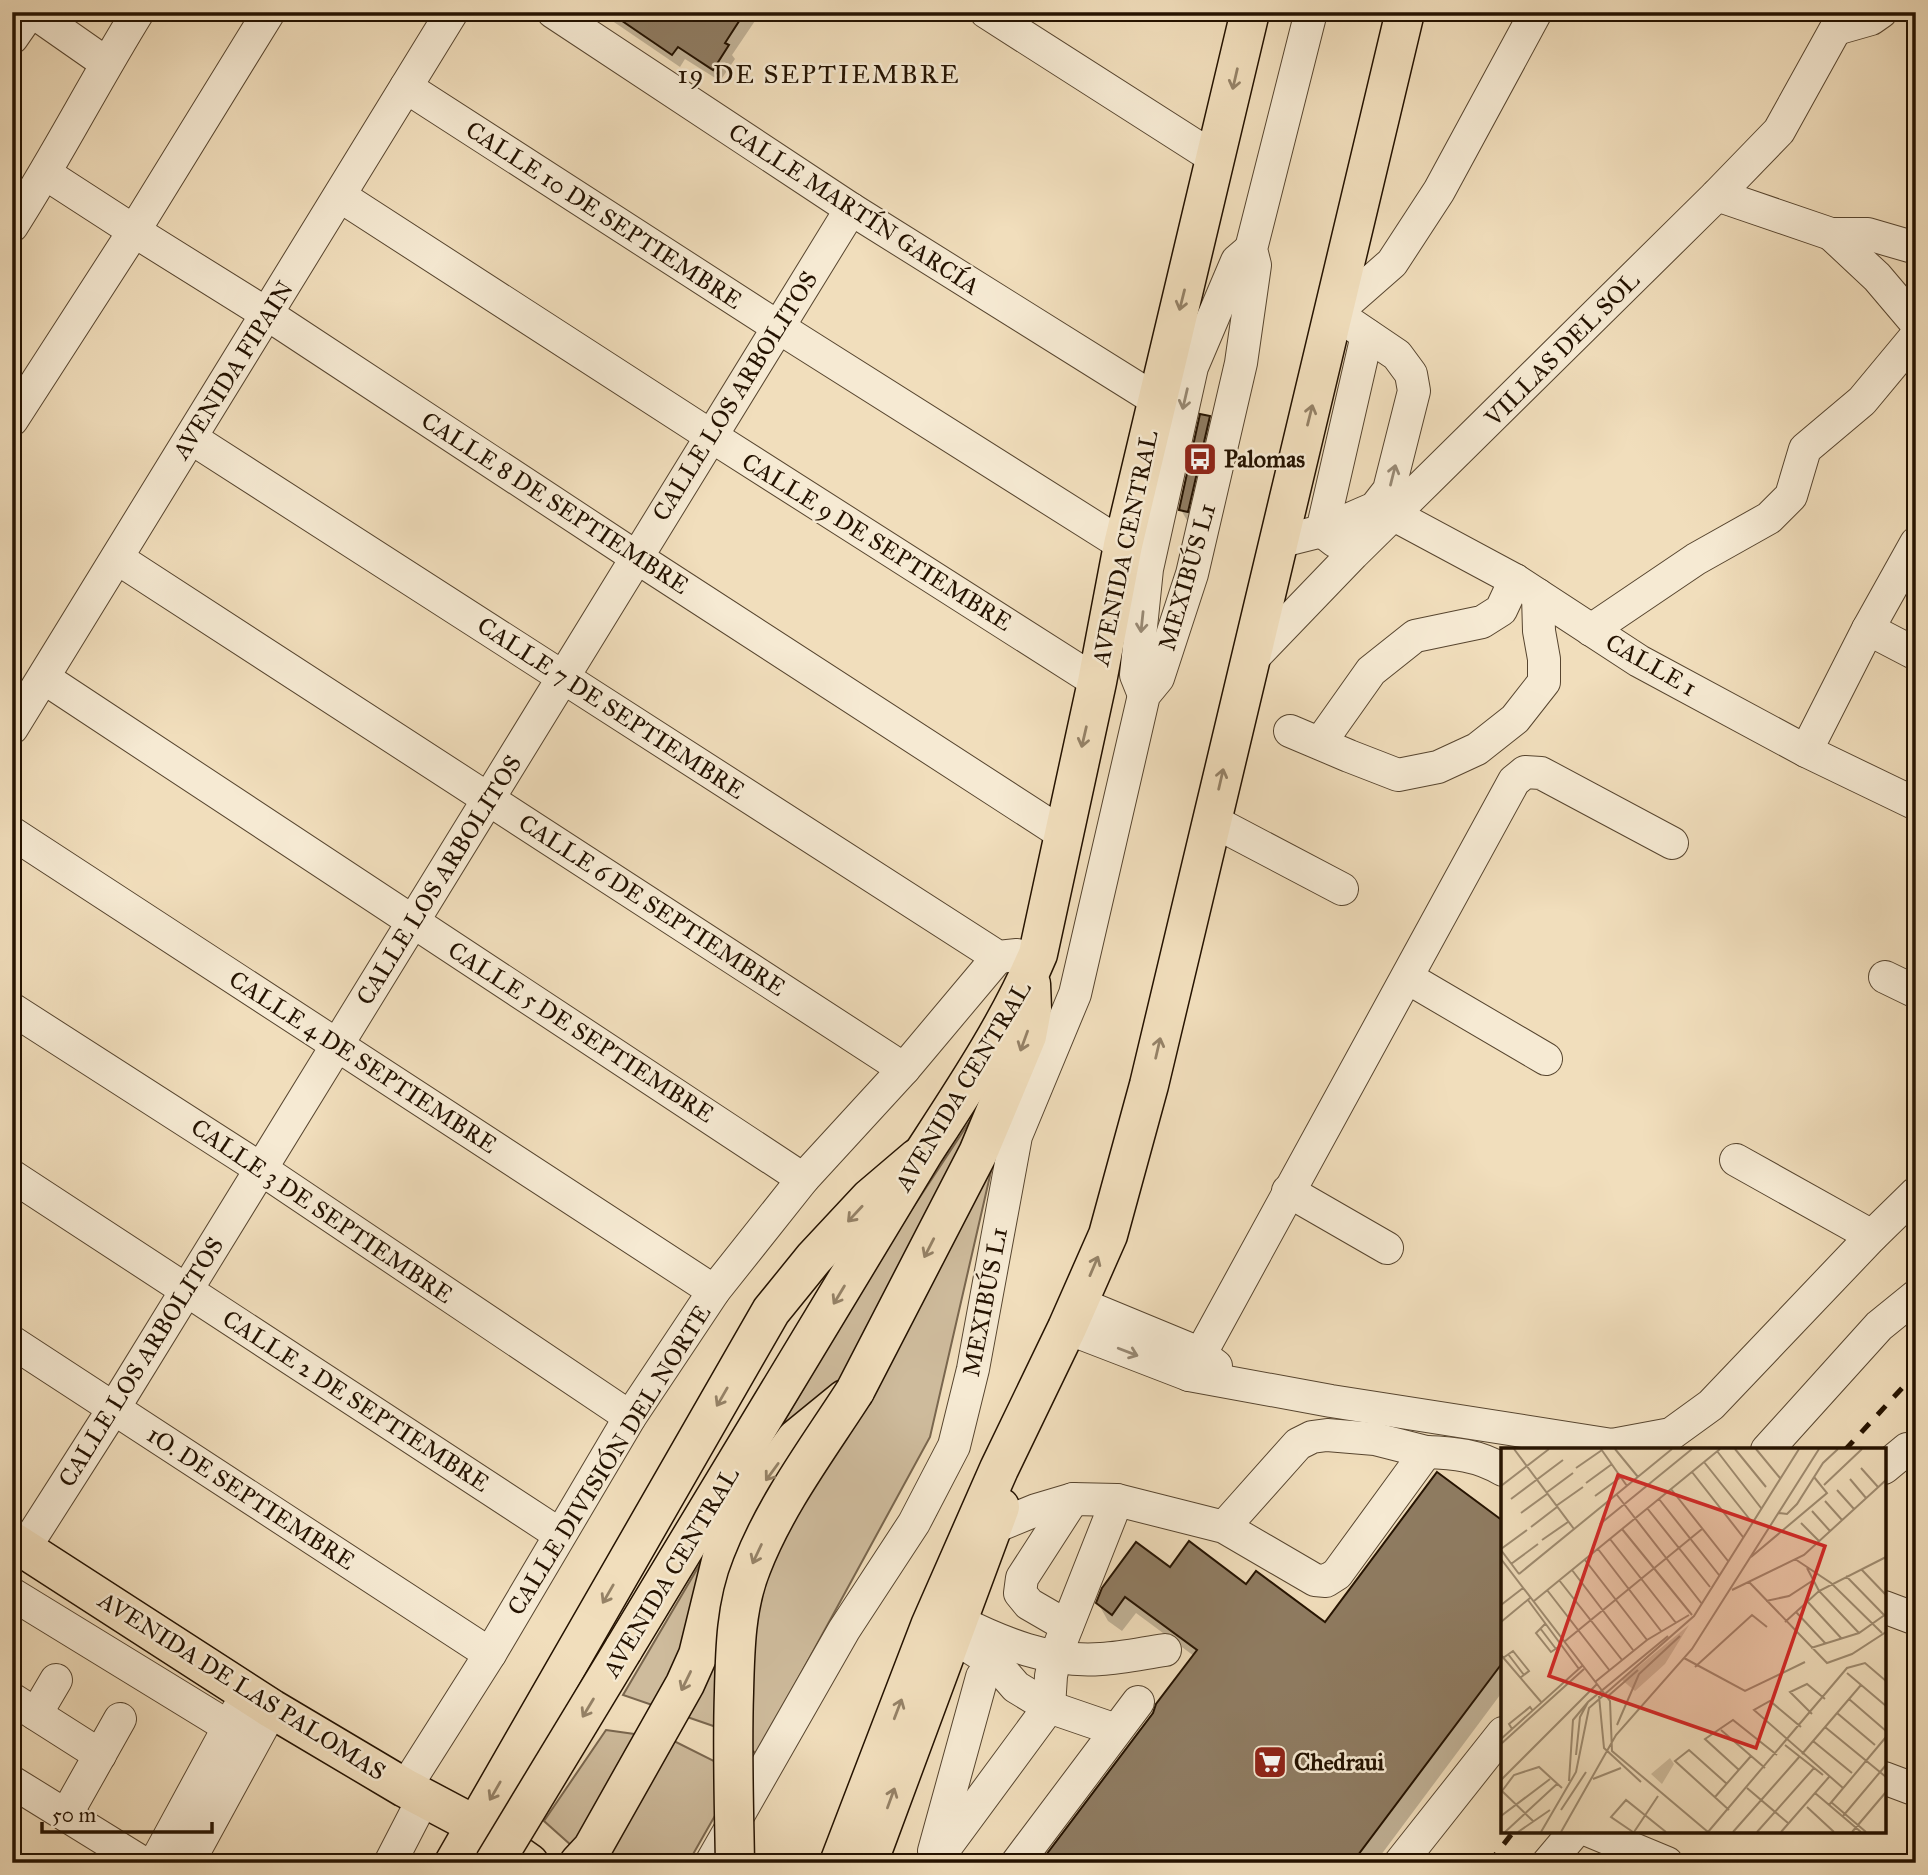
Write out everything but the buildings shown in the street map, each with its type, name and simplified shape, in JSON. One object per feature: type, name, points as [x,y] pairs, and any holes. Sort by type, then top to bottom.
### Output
[{"type":"main road","name":"AVENIDA CENTRAL","points":[[494,1863],[924,1152],[973,1077],[1021,962],[1063,834],[1097,682],[1123,545],[1250,12]]},
{"type":"main road","points":[[851,1856],[930,1626],[999,1469],[1073,1316],[1108,1235],[1149,1085],[1405,12]]},
{"type":"main road","points":[[734,1863],[733,1736],[736,1646],[741,1600],[751,1566],[774,1519],[855,1391],[978,1153],[1027,1036],[1033,996],[1021,962]]},
{"type":"main road","points":[[454,1863],[771,1311],[814,1258],[870,1198],[924,1152]]},
{"type":"main road","points":[[851,1856],[951,1638],[1046,1373]]},
{"type":"main road","points":[[579,1863],[592,1849],[685,1684],[698,1655],[722,1557],[761,1487],[796,1439],[855,1391]]},
{"type":"main road","name":"AVENIDA DE LAS PALOMAS","points":[[18,1545],[260,1701],[414,1794],[475,1825],[529,1863]]},
{"type":"main road","points":[[475,1825],[476,1863]]},
{"type":"street","points":[[12,38],[31,12],[106,63]]},
{"type":"street","points":[[12,226],[46,174],[106,63],[138,12]]},
{"type":"street","points":[[12,420],[134,231],[269,12]]},
{"type":"street","name":"AVENIDA FIPAIN","points":[[12,728],[452,12]]},
{"type":"street","name":"CALLE MARTÍN GARCÍA","points":[[552,12],[850,209],[1158,401]]},
{"type":"street","points":[[986,12],[1216,159]]},
{"type":"street","name":"MEXIBÚS L1","points":[[711,1863],[844,1630],[914,1522],[954,1446],[973,1369],[1016,1136],[1075,994],[1144,695],[1158,678],[1195,561],[1241,363],[1255,265],[1251,249],[1311,12]]},
{"type":"street","points":[[1278,542],[1322,531],[1375,508],[1389,490],[1414,391],[1411,374],[1397,355],[1335,313],[1392,263],[1439,191],[1536,12]]},
{"type":"street","points":[[1841,21],[1871,19],[1881,12]]},
{"type":"street","name":"VILLAS DEL SOL","points":[[1249,662],[1353,554],[1779,131],[1841,21]]},
{"type":"street","name":"CALLE 10 DE SEPTIEMBRE","points":[[406,87],[1123,545]]},
{"type":"street","name":"CALLE 8 DE SEPTIEMBRE","points":[[46,174],[267,314],[1063,834]]},
{"type":"street","points":[[1717,195],[1831,234],[1868,234],[1916,248]]},
{"type":"street","name":"CALLE 9 DE SEPTIEMBRE","points":[[340,196],[1097,682]]},
{"type":"street","name":"CALLE LOS ARBOLITOS","points":[[18,1545],[114,1408],[850,209]]},
{"type":"street","points":[[1831,234],[1877,277],[1916,323]]},
{"type":"street","name":"MEXIBÚS L1","points":[[1144,695],[1136,674],[1147,569],[1192,367],[1237,261],[1251,249]]},
{"type":"street","points":[[1322,531],[1367,335]]},
{"type":"street","points":[[1591,630],[1696,559],[1769,518],[1791,495],[1805,449],[1862,401],[1916,336]]},
{"type":"street","name":"CALLE 7 DE SEPTIEMBRE","points":[[191,438],[563,677],[1021,962]]},
{"type":"street","name":"CALLE 1","points":[[1394,515],[1526,587],[1639,661],[1806,751],[1916,804]]},
{"type":"street","points":[[1322,531],[1353,554]]},
{"type":"street","points":[[1806,751],[1868,629],[1916,543]]},
{"type":"street","name":"CALLE 6 DE SEPTIEMBRE","points":[[117,558],[904,1069]]},
{"type":"street","points":[[1290,731],[1398,775],[1438,767],[1477,749],[1515,719],[1544,682],[1544,659],[1539,631],[1526,587],[1501,610],[1482,622],[1415,636],[1371,671],[1320,743]]},
{"type":"street","points":[[1868,629],[1916,654]]},
{"type":"street","name":"CALLE 5 DE SEPTIEMBRE","points":[[44,678],[803,1179]]},
{"type":"street","points":[[1194,1364],[1514,781],[1525,772],[1541,773],[1672,842]]},
{"type":"street","points":[[1211,820],[1342,889]]},
{"type":"street","name":"CALLE 4 DE SEPTIEMBRE","points":[[12,834],[714,1291]]},
{"type":"street","name":"CALLE DIVISIÓN DEL NORTE","points":[[390,1863],[414,1794],[490,1654],[630,1417],[714,1291],[803,1179],[904,1069],[1021,962]]},
{"type":"street","points":[[1885,977],[1916,992]]},
{"type":"street","points":[[1408,978],[1546,1059]]},
{"type":"street","name":"CALLE 3 DE SEPTIEMBRE","points":[[12,1009],[261,1169],[630,1417]]},
{"type":"street","points":[[1736,1160],[1872,1236]]},
{"type":"street","name":"CALLE 2 DE SEPTIEMBRE","points":[[12,1175],[559,1534]]},
{"type":"street","points":[[1288,1191],[1387,1248]]},
{"type":"street","points":[[1073,1316],[1238,1383],[1331,1401],[1612,1445],[1671,1434],[1711,1405],[1916,1193]]},
{"type":"street","points":[[1769,1448],[1879,1326],[1916,1296]]},
{"type":"street","name":"1O. DE SEPTIEMBRE","points":[[12,1342],[490,1654]]},
{"type":"street","points":[[1224,1527],[1298,1444],[1312,1437],[1327,1435],[1375,1439],[1426,1452],[1458,1453],[1487,1460],[1501,1469]]},
{"type":"street","points":[[1886,1466],[1907,1449],[1916,1452]]},
{"type":"street","points":[[992,1528],[1036,1510],[1073,1499],[1117,1500],[1224,1527],[1315,1580],[1326,1581],[1337,1574],[1426,1452]]},
{"type":"street","points":[[1067,1626],[1029,1604],[1020,1593],[1022,1578],[1073,1499]]},
{"type":"street","points":[[933,1863],[1049,1707],[1055,1657],[1117,1500]]},
{"type":"street","name":"AVENIDA DE LAS PALOMAS","points":[[17,1607],[229,1727]]},
{"type":"street","points":[[1886,1608],[1916,1619]]},
{"type":"street","points":[[951,1638],[995,1639],[1055,1657],[1100,1659],[1165,1650]]},
{"type":"street","points":[[951,1638],[982,1677],[1016,1687],[1049,1707],[1116,1730]]},
{"type":"street","points":[[951,1638],[996,1664],[1016,1687]]},
{"type":"street","points":[[933,1863],[982,1677]]},
{"type":"street","points":[[56,1680],[24,1707],[100,1755]]},
{"type":"street","points":[[155,1863],[229,1727],[260,1701]]},
{"type":"street","points":[[188,1863],[260,1701]]},
{"type":"street","points":[[1017,1863],[1138,1702]]},
{"type":"street","points":[[66,1815],[120,1719]]},
{"type":"street","points":[[1400,1863],[1501,1736]]},
{"type":"street","points":[[1886,1779],[1916,1790]]},
{"type":"street","points":[[12,1782],[143,1863]]},
{"type":"street","points":[[1548,1863],[1572,1833]]},
{"type":"street","points":[[1595,1833],[1667,1863]]},
{"type":"shaded area","points":[[1020,1045],[930,1437],[757,1754],[722,1729],[623,1695],[883,1253]]},
{"type":"shaded area","points":[[606,1730],[670,1739],[716,1762],[737,1777],[688,1863],[591,1863],[544,1821]]},
{"type":"railway","points":[[1847,1448],[1916,1373]]},
{"type":"railway","points":[[1489,1863],[1512,1833]]},
{"type":"place","name":"Palomas","points":[[1200,459]]},
{"type":"place","name":"Chedraui","points":[[1270,1762]]},
{"type":"district","name":"19 DE SEPTIEMBRE","points":[[819,74]]}]
